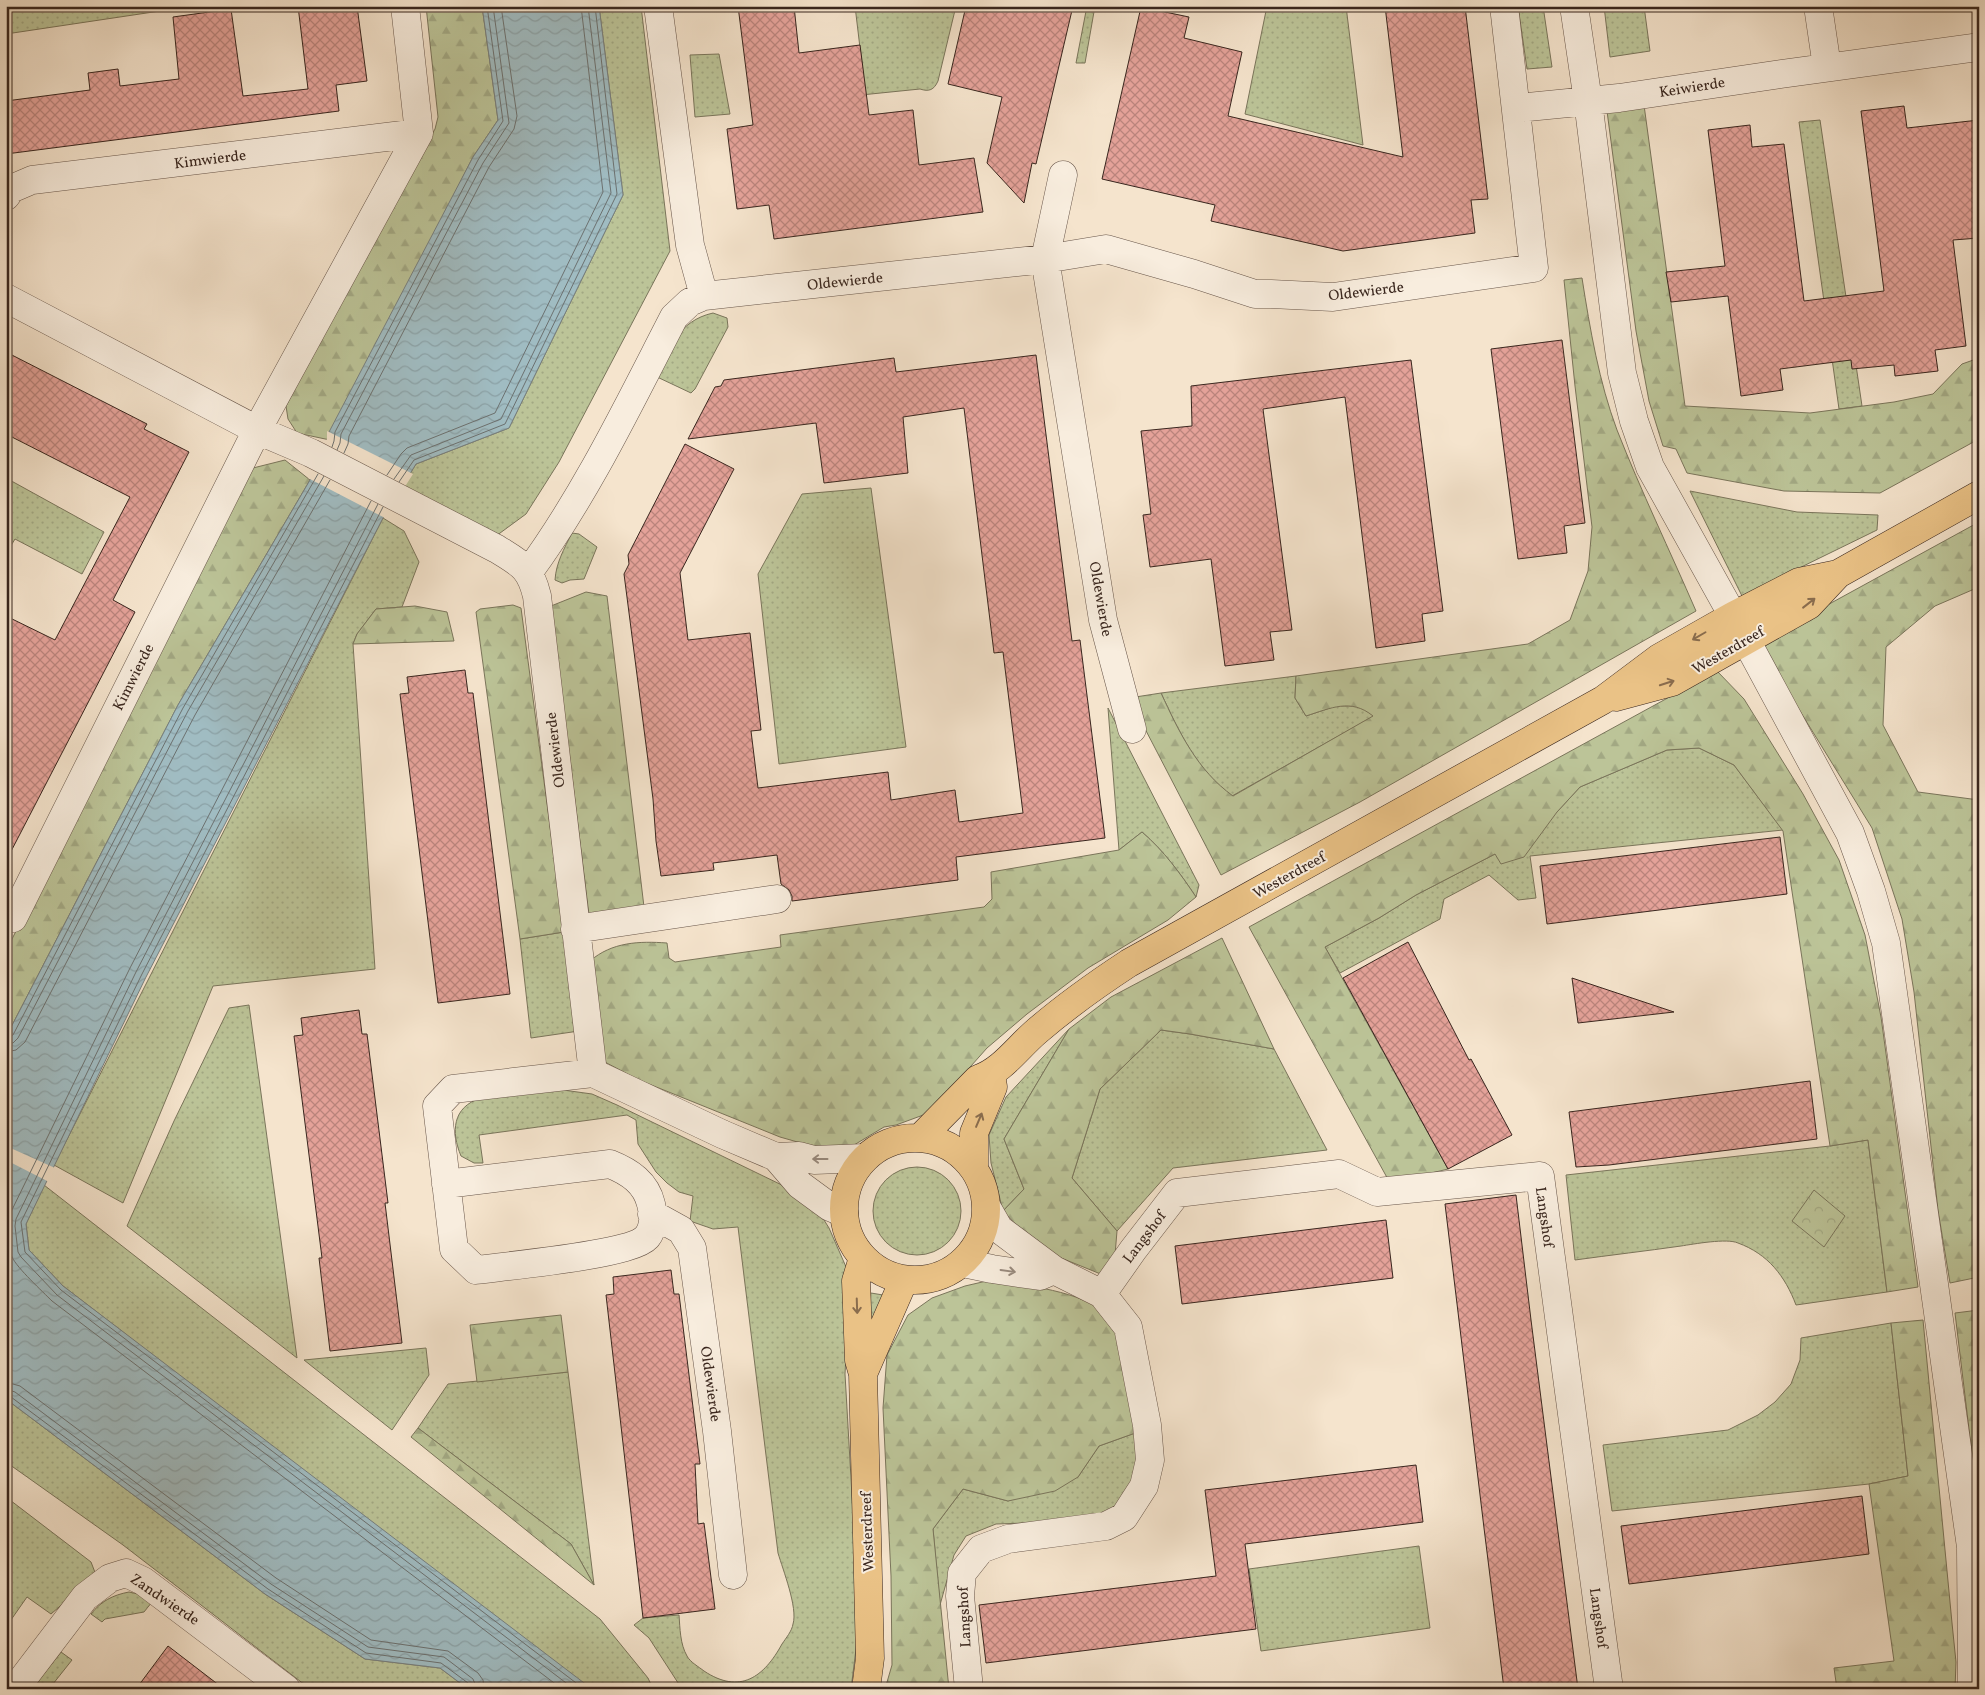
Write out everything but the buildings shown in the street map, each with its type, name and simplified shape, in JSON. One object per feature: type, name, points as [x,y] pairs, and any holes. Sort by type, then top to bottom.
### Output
[{"type":"main road","name":"Westerdreef","points":[[920,1138],[978,1079],[991,1074],[1068,1004],[1129,963],[1603,700],[1659,658],[1733,616],[1799,582],[1838,574],[1979,496]]},
{"type":"main road","name":"Westerdreef","points":[[1603,700],[1672,682],[1809,605],[1838,574]]},
{"type":"main road","points":[[974,1168],[974,1133],[993,1087],[991,1074]]},
{"type":"main road","points":[[920,1138],[940,1142],[959,1152],[974,1168],[983,1186],[987,1208],[984,1228],[976,1247],[963,1263],[946,1274],[925,1280],[904,1280],[889,1276],[875,1269],[863,1258],[850,1237],[844,1213],[846,1192],[853,1174],[865,1158],[881,1146],[900,1139],[920,1138]]},
{"type":"main road","name":"Westerdreef","points":[[863,1258],[856,1281],[858,1360],[863,1374],[870,1658],[866,1689]]},
{"type":"main road","name":"Westerdreef","points":[[863,1374],[904,1280]]},
{"type":"street","points":[[405,6],[419,133]]},
{"type":"street","points":[[658,6],[690,245],[704,296]]},
{"type":"street","name":"Oldewierde","points":[[528,574],[548,546],[598,463],[674,317],[690,302],[704,296],[1045,259],[1106,249],[1194,274],[1255,294],[1333,297],[1534,268],[1504,6]]},
{"type":"street","points":[[1574,6],[1588,101],[1622,373],[1634,421],[1650,467],[1850,833],[1872,891],[1886,943],[1971,1547],[1972,1689]]},
{"type":"street","points":[[1818,6],[1827,67]]},
{"type":"street","name":"Keiwierde","points":[[1517,108],[1619,98],[1827,67],[1979,47]]},
{"type":"street","name":"Kimwierde","points":[[6,196],[11,189],[32,180],[419,133]]},
{"type":"street","name":"Kimwierde","points":[[6,915],[13,918],[257,430],[419,133]]},
{"type":"street","name":"Oldewierde","points":[[1063,175],[1045,259],[1103,620],[1132,729]]},
{"type":"street","points":[[6,298],[257,430]]},
{"type":"street","name":"Oldewierde","points":[[257,430],[311,453],[497,549],[522,565],[533,579],[537,596],[593,1073]]},
{"type":"street","points":[[575,929],[777,899]]},
{"type":"street","points":[[446,1184],[610,1164],[626,1170],[643,1185],[652,1205],[653,1226],[646,1238],[622,1249],[476,1270],[454,1249],[446,1184],[437,1106],[453,1090],[593,1073],[722,1134],[776,1157],[800,1156],[814,1160],[865,1158]]},
{"type":"street","points":[[776,1157],[800,1185],[830,1207],[844,1213]]},
{"type":"street","name":"Langshof","points":[[1102,1294],[1177,1193],[1339,1174],[1377,1192],[1540,1176],[1609,1689]]},
{"type":"street","name":"Langshof","points":[[969,1689],[960,1596],[962,1573],[981,1549],[1008,1540],[1106,1526],[1124,1518],[1144,1486],[1150,1460],[1147,1424],[1128,1327],[1102,1294],[1054,1270],[999,1229],[987,1208]]},
{"type":"street","name":"Oldewierde","points":[[652,1214],[681,1230],[692,1248],[717,1431],[733,1575]]},
{"type":"street","points":[[963,1263],[1040,1276],[1054,1270]]},
{"type":"street","name":"Zandwierde","points":[[15,1689],[86,1597],[110,1578],[126,1573],[143,1581],[286,1689]]},
{"type":"green space","points":[[6,6],[182,6],[180,8],[6,34]]},
{"type":"green space","points":[[426,6],[482,6],[498,120],[473,157],[330,440],[297,433],[288,419],[286,406],[356,271],[435,129],[438,117]]},
{"type":"green space","points":[[599,6],[641,6],[670,251],[559,462],[526,514],[496,536],[401,488],[416,464],[509,428],[623,195]]},
{"type":"green space","points":[[855,6],[956,6],[938,81],[933,88],[929,90],[920,89],[861,95],[863,73]]},
{"type":"green space","points":[[1087,6],[1095,6],[1085,63],[1076,63]]},
{"type":"green space","points":[[1267,6],[1346,6],[1363,145],[1245,114]]},
{"type":"green space","points":[[1518,6],[1543,6],[1552,67],[1527,69]]},
{"type":"green space","points":[[1604,6],[1644,6],[1650,51],[1610,57]]},
{"type":"green space","points":[[719,54],[730,114],[695,117],[690,55]]},
{"type":"green space","points":[[1644,105],[1685,406],[1810,413],[1894,402],[1933,394],[1962,364],[1979,358],[1979,439],[1880,493],[1784,491],[1687,473],[1676,449],[1663,446],[1649,401],[1636,331],[1607,111]]},
{"type":"green space","points":[[1820,120],[1862,406],[1839,409],[1799,122]]},
{"type":"green space","points":[[1582,278],[1596,355],[1605,393],[1617,430],[1696,611],[1360,802],[1221,875],[1129,698],[1161,693],[1182,736],[1199,762],[1220,786],[1233,796],[1373,716],[1357,707],[1341,706],[1306,716],[1295,698],[1296,676],[1528,644],[1570,620],[1588,571],[1592,527],[1564,280]]},
{"type":"green space","points":[[713,313],[727,318],[728,327],[695,389],[691,393],[655,376],[676,337],[683,329],[691,322]]},
{"type":"green space","points":[[285,460],[310,480],[178,705],[6,1037],[6,951],[242,480],[249,469]]},
{"type":"green space","points":[[6,478],[104,532],[82,574],[15,539],[6,554]]},
{"type":"green space","points":[[871,488],[906,747],[779,764],[758,574],[802,494]]},
{"type":"green space","points":[[1690,491],[1797,512],[1878,515],[1877,530],[1742,596]]},
{"type":"green space","points":[[383,518],[404,531],[419,562],[402,607],[376,609],[357,634],[353,644],[375,969],[213,986],[123,1203],[54,1165]]},
{"type":"green space","points":[[1979,522],[1979,587],[1935,606],[1886,647],[1883,725],[1918,792],[1979,800],[1979,1277],[1950,1283],[1938,1210],[1914,992],[1902,919],[1872,828],[1758,643]]},
{"type":"green space","points":[[572,533],[579,534],[597,547],[584,579],[570,580],[562,583],[555,580],[557,568]]},
{"type":"green space","points":[[586,592],[607,596],[644,907],[589,915],[551,606]]},
{"type":"green space","points":[[513,605],[521,608],[564,932],[520,939],[476,612],[480,609]]},
{"type":"green space","points":[[415,606],[447,612],[454,641],[353,644],[357,634],[376,609]]},
{"type":"green space","points":[[1717,671],[1744,699],[1803,794],[1839,860],[1865,935],[1881,1017],[1918,1287],[1887,1292],[1868,1140],[1830,1146],[1783,831],[1734,765],[1699,748],[1667,750],[1580,787],[1557,812],[1524,857],[1501,864],[1495,854],[1416,895],[1379,918],[1325,947],[1448,1169],[1390,1183],[1249,927]]},
{"type":"green space","points":[[1296,676],[1295,698],[1306,716],[1336,706],[1359,706],[1374,716],[1232,796],[1209,774],[1190,749],[1161,693]]},
{"type":"green space","points":[[1108,708],[1199,885],[1196,897],[1171,863],[1142,832],[1119,850]]},
{"type":"green space","points":[[1699,748],[1734,765],[1783,830],[1530,856],[1536,898],[1518,900],[1489,875],[1444,899],[1440,919],[1340,973],[1325,947],[1379,918],[1416,895],[1495,854],[1557,812],[1580,787],[1667,750]]},
{"type":"green space","points":[[1142,832],[1171,863],[1196,897],[1168,920],[1088,968],[1027,1014],[987,1048],[926,1114],[896,1125],[884,1127],[854,1145],[841,1150],[808,1145],[780,1137],[639,1080],[601,1060],[590,961],[607,950],[626,944],[646,942],[667,943],[669,958],[675,962],[781,947],[780,935],[984,907],[992,899],[991,872],[1119,850]]},
{"type":"green space","points":[[564,932],[579,1031],[531,1038],[520,939]]},
{"type":"green space","points":[[1222,938],[1274,1049],[1161,1030],[1100,1089],[1072,1178],[1117,1231],[1113,1279],[1039,1249],[1003,1211],[1024,1189],[1004,1139],[1069,1029],[1111,997]]},
{"type":"green space","points":[[249,1005],[297,1358],[127,1226],[174,1121],[229,1008]]},
{"type":"green space","points":[[1069,1029],[1004,1139],[1024,1189],[1003,1211],[991,1163],[989,1135],[1006,1097]]},
{"type":"green space","points":[[1161,1030],[1274,1049],[1327,1150],[1173,1168],[1117,1231],[1072,1178],[1100,1089]]},
{"type":"green space","points":[[563,1090],[592,1094],[790,1189],[814,1204],[829,1228],[850,1276],[845,1374],[856,1566],[857,1641],[851,1689],[682,1689],[649,1638],[634,1625],[643,1618],[679,1615],[683,1646],[690,1660],[717,1678],[729,1682],[740,1682],[750,1679],[767,1666],[791,1629],[794,1617],[789,1589],[778,1553],[738,1227],[713,1229],[690,1221],[693,1196],[679,1192],[656,1172],[638,1144],[636,1120],[627,1115],[479,1135],[483,1163],[474,1163],[461,1156],[456,1138],[456,1121],[464,1107],[471,1102],[481,1098]]},
{"type":"green space","points":[[1868,1140],[1887,1292],[1796,1305],[1787,1285],[1767,1260],[1749,1248],[1738,1243],[1726,1241],[1575,1260],[1566,1175],[1830,1146]]},
{"type":"green space","points":[[917,1167],[934,1170],[948,1180],[958,1194],[961,1211],[958,1228],[948,1242],[934,1252],[917,1255],[900,1252],[886,1242],[876,1228],[873,1211],[876,1194],[886,1180],[900,1170]]},
{"type":"green space","points":[[44,1185],[600,1619],[648,1678],[653,1689],[587,1689],[63,1286],[29,1250],[26,1224]]},
{"type":"green space","points":[[1814,1190],[1845,1216],[1824,1247],[1792,1221]]},
{"type":"green space","points":[[991,1280],[1052,1290],[1069,1295],[1084,1300],[1107,1315],[1115,1328],[1138,1432],[1099,1446],[1078,1477],[1055,1491],[1008,1501],[963,1489],[933,1529],[949,1689],[885,1689],[892,1665],[891,1576],[883,1408],[887,1355],[908,1315],[932,1298],[965,1286]]},
{"type":"green space","points":[[871,1293],[883,1295],[865,1354]]},
{"type":"green space","points":[[1979,1310],[1979,1512],[1955,1313]]},
{"type":"green space","points":[[561,1315],[568,1372],[477,1382],[470,1325]]},
{"type":"green space","points":[[1923,1320],[1956,1662],[1955,1689],[1837,1689],[1834,1668],[1894,1661],[1869,1484],[1908,1476],[1891,1323]]},
{"type":"green space","points":[[1891,1323],[1908,1476],[1869,1484],[1612,1511],[1603,1445],[1728,1430],[1758,1415],[1775,1402],[1791,1384],[1800,1360],[1801,1338]]},
{"type":"green space","points":[[426,1348],[429,1375],[392,1430],[304,1360]]},
{"type":"green space","points":[[568,1372],[594,1585],[571,1544],[418,1428],[448,1384]]},
{"type":"green space","points":[[6,1399],[265,1594],[365,1659],[440,1668],[468,1689],[307,1689],[305,1685],[123,1545],[6,1462]]},
{"type":"green space","points":[[418,1428],[571,1544],[594,1585],[411,1437]]},
{"type":"green space","points":[[1138,1432],[1136,1473],[1124,1495],[1112,1510],[1094,1518],[1055,1522],[996,1524],[966,1536],[954,1555],[940,1605],[933,1529],[963,1489],[1008,1501],[1078,1477],[1099,1446]]},
{"type":"green space","points":[[6,1497],[91,1562],[96,1575],[51,1614],[27,1597],[6,1627]]},
{"type":"green space","points":[[1419,1546],[1430,1628],[1261,1651],[1249,1569]]},
{"type":"green space","points":[[129,1592],[138,1594],[152,1602],[144,1612],[105,1619],[102,1622],[91,1614],[108,1599]]},
{"type":"green space","points":[[61,1652],[72,1660],[49,1689],[32,1689]]},
{"type":"water","points":[[482,6],[599,6],[623,195],[509,428],[416,464],[383,518],[146,977],[26,1224],[29,1250],[63,1286],[592,1689],[468,1689],[440,1668],[365,1659],[265,1594],[6,1399],[6,1037],[178,705],[310,480],[330,440],[329,432],[473,157],[498,120]]},
{"type":"pier","points":[[327,431],[413,474],[385,518],[308,478],[327,439]]},
{"type":"pier","points":[[6,1146],[55,1168],[49,1182],[6,1160]]}]
